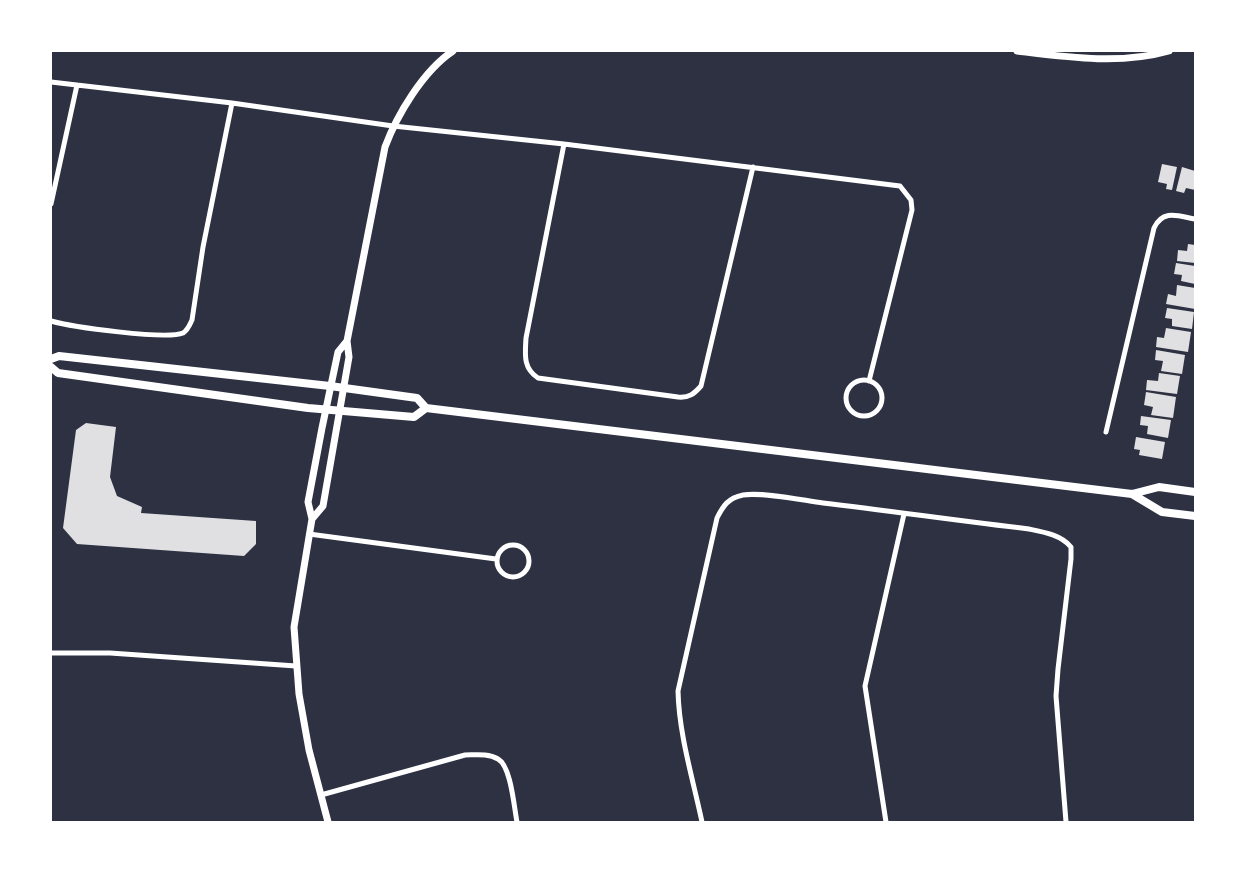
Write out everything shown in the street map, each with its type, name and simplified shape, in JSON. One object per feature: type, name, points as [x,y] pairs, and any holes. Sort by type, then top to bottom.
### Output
[{"type":"main road","points":[[51,359],[60,356],[330,386],[417,398],[426,408],[1132,494],[1159,487],[1195,492]]},
{"type":"main road","points":[[51,368],[58,373],[325,410],[414,417],[426,408]]},
{"type":"main road","points":[[1132,494],[1162,512],[1195,516]]},
{"type":"street","points":[[312,519],[323,506],[349,357],[347,341],[385,147],[405,104],[453,51]]},
{"type":"street","points":[[1017,51],[1119,58],[1169,51]]},
{"type":"street","points":[[51,82],[900,186],[911,200],[912,210],[869,381]]},
{"type":"street","points":[[51,204],[77,85]]},
{"type":"street","points":[[51,321],[157,336],[182,333],[188,328],[192,320],[203,247],[232,103]]},
{"type":"street","points":[[564,144],[526,338],[524,361],[530,373],[538,378],[678,397],[694,394],[701,386],[753,167]]},
{"type":"street","points":[[1106,432],[1156,223],[1171,215],[1195,219]]},
{"type":"street","points":[[328,822],[307,739],[299,694],[295,627],[312,519],[308,502],[338,352],[347,341]]},
{"type":"street","points":[[869,381],[881,393],[881,405],[874,414],[856,415],[848,407],[846,395],[852,384],[869,381]]},
{"type":"street","points":[[702,822],[678,705],[678,691],[717,519],[723,505],[732,498],[744,495],[1029,529],[1067,541],[1071,547],[1056,696],[1066,822]]},
{"type":"street","points":[[886,822],[865,686],[904,514]]},
{"type":"street","points":[[309,534],[496,559]]},
{"type":"street","points":[[511,544],[522,547],[529,556],[529,562],[525,572],[511,577],[499,569],[496,559],[501,549],[511,544]]},
{"type":"street","points":[[51,653],[110,653],[296,666]]},
{"type":"street","points":[[321,795],[464,755],[481,754],[498,758],[505,765],[517,822]]},
{"type":"building","points":[[1162,164],[1177,167],[1172,190],[1166,189],[1167,184],[1158,182]]},
{"type":"building","points":[[1182,167],[1195,171],[1195,190],[1186,188],[1184,193],[1176,191]]},
{"type":"building","points":[[1188,244],[1195,245],[1195,263],[1177,261],[1178,250],[1187,251]]},
{"type":"building","points":[[1176,263],[1195,266],[1195,284],[1181,281],[1182,275],[1174,274]]},
{"type":"building","points":[[1177,285],[1195,288],[1195,309],[1166,304],[1168,294],[1176,296]]},
{"type":"building","points":[[1167,308],[1194,312],[1192,329],[1172,326],[1172,319],[1165,318]]},
{"type":"building","points":[[1166,328],[1191,332],[1188,352],[1156,347],[1157,337],[1164,338]]},
{"type":"building","points":[[1156,350],[1185,355],[1182,374],[1161,371],[1163,361],[1155,360]]},
{"type":"building","points":[[1159,373],[1180,376],[1177,394],[1146,390],[1147,380],[1158,381]]},
{"type":"building","points":[[1146,392],[1176,397],[1173,418],[1151,415],[1153,407],[1144,405]]},
{"type":"building","points":[[1141,416],[1171,420],[1168,438],[1147,434],[1148,426],[1140,425]]},
{"type":"building","points":[[86,423],[116,427],[110,477],[117,496],[142,507],[141,513],[256,521],[256,544],[244,556],[77,544],[63,528],[76,430]]},
{"type":"building","points":[[1136,437],[1165,442],[1162,459],[1139,455],[1140,450],[1134,449]]}]
